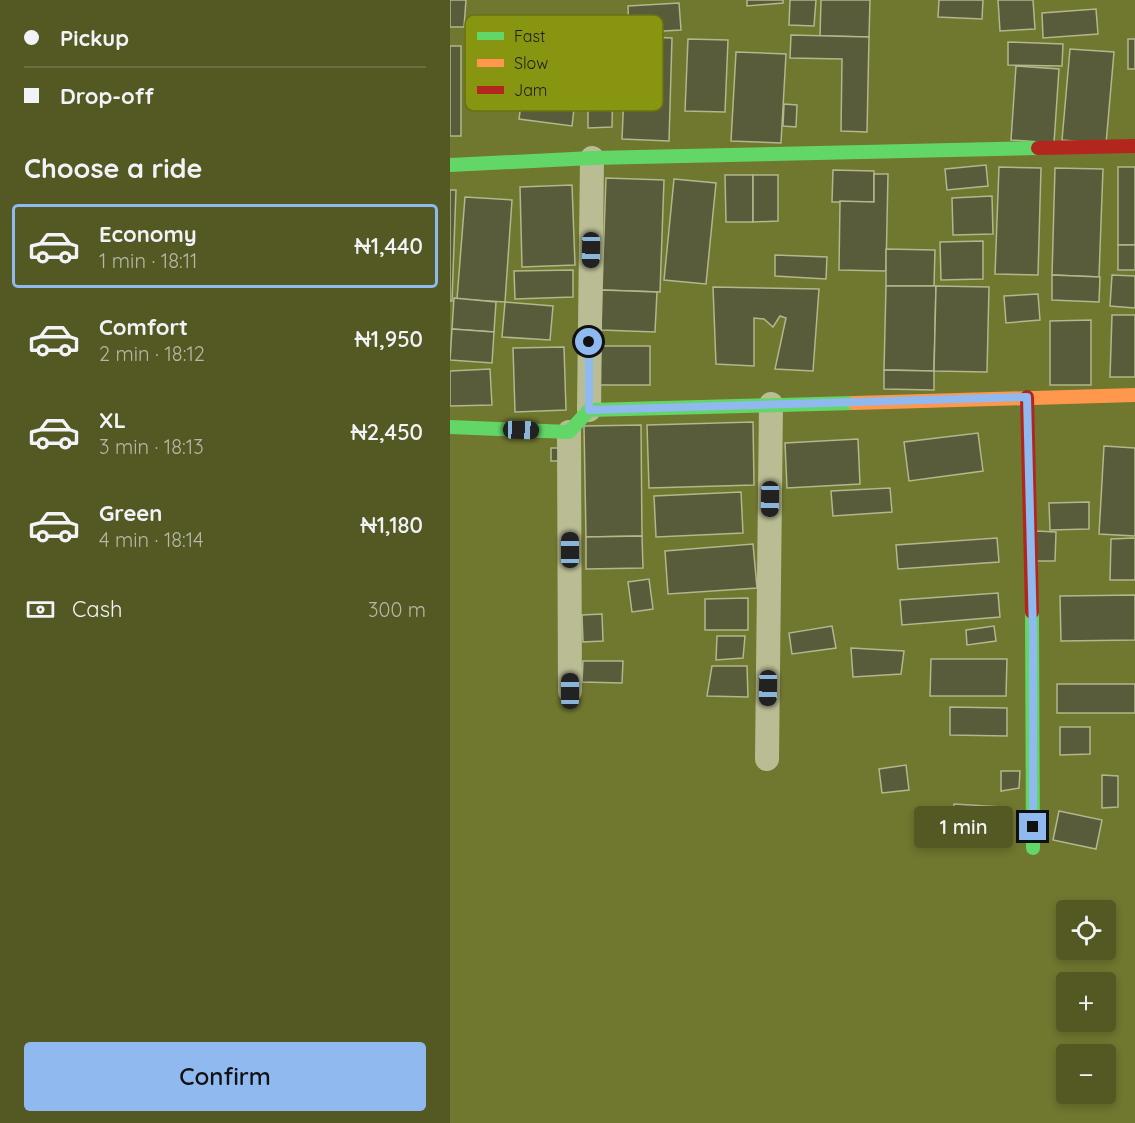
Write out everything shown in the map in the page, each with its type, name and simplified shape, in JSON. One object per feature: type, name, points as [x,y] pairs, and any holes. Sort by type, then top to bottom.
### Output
[{"type":"street","points":[[450,165],[592,158],[1135,146]]},
{"type":"street","points":[[570,691],[569,432],[589,410],[592,158]]},
{"type":"street","points":[[589,410],[1135,395]]},
{"type":"street","points":[[1027,397],[1033,632],[1033,848]]},
{"type":"street","points":[[767,759],[771,404]]},
{"type":"street","points":[[450,427],[569,432]]},
{"type":"building","points":[[450,0],[466,0],[464,27],[450,27]]},
{"type":"building","points":[[747,0],[783,0],[783,3],[747,6]]},
{"type":"building","points":[[790,0],[816,0],[814,26],[789,25]]},
{"type":"building","points":[[821,0],[870,0],[869,37],[820,36]]},
{"type":"building","points":[[939,0],[983,0],[982,19],[938,17]]},
{"type":"building","points":[[998,0],[1033,0],[1035,29],[1000,31]]},
{"type":"building","points":[[679,3],[681,30],[663,31],[663,15],[628,15],[628,6]]},
{"type":"building","points":[[1096,9],[1098,34],[1043,38],[1042,13]]},
{"type":"building","points":[[791,35],[869,37],[867,132],[841,131],[842,59],[790,58]]},
{"type":"building","points":[[663,38],[672,38],[669,141],[622,139],[623,111],[663,111]]},
{"type":"building","points":[[688,39],[728,40],[725,112],[685,111]]},
{"type":"building","points":[[1128,39],[1135,39],[1135,69],[1128,69]]},
{"type":"building","points":[[1008,42],[1063,44],[1062,66],[1008,65]]},
{"type":"building","points":[[450,46],[461,46],[461,136],[450,136]]},
{"type":"building","points":[[1070,49],[1114,52],[1106,144],[1062,140]]},
{"type":"building","points":[[736,52],[786,54],[781,143],[731,141]]},
{"type":"building","points":[[1016,66],[1059,69],[1054,143],[1011,140]]},
{"type":"building","points":[[784,104],[797,105],[796,127],[783,126]]},
{"type":"building","points":[[520,111],[574,111],[572,126],[519,119]]},
{"type":"building","points":[[588,111],[612,111],[612,127],[588,128]]},
{"type":"building","points":[[986,165],[988,186],[947,190],[945,169]]},
{"type":"building","points":[[999,167],[1041,168],[1038,275],[995,274]]},
{"type":"building","points":[[1118,167],[1135,167],[1135,245],[1118,245]]},
{"type":"building","points":[[1055,168],[1103,169],[1099,277],[1052,275]]},
{"type":"building","points":[[833,170],[874,171],[874,202],[832,202]]},
{"type":"building","points":[[874,174],[888,174],[886,271],[839,270],[840,201],[874,202]]},
{"type":"building","points":[[725,175],[753,175],[753,222],[726,222]]},
{"type":"building","points":[[753,175],[778,175],[778,221],[753,222]]},
{"type":"building","points":[[606,178],[664,180],[660,292],[602,290]]},
{"type":"building","points":[[674,179],[716,183],[706,284],[664,280]]},
{"type":"building","points":[[572,185],[575,265],[522,267],[520,187]]},
{"type":"building","points":[[450,190],[456,190],[452,301],[450,301]]},
{"type":"building","points":[[992,196],[993,234],[953,235],[952,198]]},
{"type":"building","points":[[465,197],[512,200],[505,302],[457,299]]},
{"type":"building","points":[[983,241],[983,279],[941,280],[940,242]]},
{"type":"building","points":[[1118,245],[1135,245],[1135,270],[1118,270]]},
{"type":"building","points":[[886,249],[935,250],[934,286],[886,286]]},
{"type":"building","points":[[775,255],[827,257],[826,279],[775,276]]},
{"type":"building","points":[[573,270],[573,297],[515,299],[514,271]]},
{"type":"building","points":[[1052,275],[1100,277],[1099,302],[1052,300]]},
{"type":"building","points":[[1112,275],[1135,276],[1135,308],[1110,306]]},
{"type":"building","points":[[886,286],[936,286],[934,371],[884,370]]},
{"type":"building","points":[[936,286],[989,287],[987,372],[934,371]]},
{"type":"building","points":[[713,287],[819,289],[813,371],[775,369],[786,318],[780,316],[773,327],[764,319],[754,318],[754,366],[716,364]]},
{"type":"building","points":[[602,290],[657,292],[655,332],[601,330]]},
{"type":"building","points":[[1038,294],[1040,320],[1006,323],[1004,296]]},
{"type":"building","points":[[454,298],[496,302],[494,332],[452,329]]},
{"type":"building","points":[[505,302],[553,306],[550,340],[502,337]]},
{"type":"building","points":[[1112,315],[1135,315],[1135,377],[1110,377]]},
{"type":"building","points":[[1091,320],[1091,385],[1050,385],[1050,321]]},
{"type":"building","points":[[452,329],[494,332],[492,363],[450,360]]},
{"type":"building","points":[[598,346],[650,346],[650,385],[598,385]]},
{"type":"building","points":[[564,347],[566,410],[515,412],[513,348]]},
{"type":"building","points":[[490,369],[492,405],[450,406],[450,371]]},
{"type":"building","points":[[884,370],[934,371],[934,390],[884,389]]},
{"type":"building","points":[[753,422],[754,485],[649,488],[647,425]]},
{"type":"building","points":[[641,425],[642,536],[586,537],[584,426]]},
{"type":"building","points":[[978,433],[983,471],[909,481],[904,442]]},
{"type":"building","points":[[858,439],[860,484],[787,488],[785,443]]},
{"type":"building","points":[[1104,446],[1135,448],[1135,536],[1099,534]]},
{"type":"building","points":[[551,448],[560,448],[560,461],[551,461]]},
{"type":"building","points":[[890,488],[892,512],[833,516],[831,491]]},
{"type":"building","points":[[741,492],[743,533],[656,537],[654,496]]},
{"type":"building","points":[[1089,502],[1089,529],[1050,530],[1049,503]]},
{"type":"building","points":[[1036,531],[1056,532],[1055,561],[1036,561]]},
{"type":"building","points":[[642,536],[643,568],[586,569],[586,537]]},
{"type":"building","points":[[997,538],[999,562],[898,569],[896,545]]},
{"type":"building","points":[[1135,538],[1135,580],[1110,580],[1111,539]]},
{"type":"building","points":[[753,544],[757,588],[668,594],[665,551]]},
{"type":"building","points":[[649,579],[653,609],[632,612],[628,582]]},
{"type":"building","points":[[998,593],[1000,617],[902,625],[900,600]]},
{"type":"building","points":[[1135,595],[1135,640],[1061,641],[1060,596]]},
{"type":"building","points":[[748,598],[748,630],[705,630],[705,599]]},
{"type":"building","points":[[602,614],[603,641],[583,642],[582,615]]},
{"type":"building","points":[[832,626],[836,648],[792,654],[789,633]]},
{"type":"building","points":[[994,626],[996,641],[967,645],[966,630]]},
{"type":"building","points":[[717,636],[745,636],[743,658],[716,660]]},
{"type":"building","points":[[851,648],[904,651],[901,674],[853,677]]},
{"type":"building","points":[[931,659],[1007,659],[1006,696],[930,696]]},
{"type":"building","points":[[583,661],[623,661],[622,683],[582,682]]},
{"type":"building","points":[[712,666],[747,666],[748,697],[707,696]]},
{"type":"building","points":[[1057,684],[1135,684],[1135,713],[1057,713]]},
{"type":"building","points":[[950,707],[1007,708],[1007,736],[950,735]]},
{"type":"building","points":[[1060,727],[1090,727],[1090,754],[1060,755]]},
{"type":"building","points":[[906,765],[909,790],[882,793],[879,769]]},
{"type":"building","points":[[1001,771],[1020,771],[1019,788],[1001,791]]},
{"type":"building","points":[[1102,775],[1118,776],[1118,807],[1102,808]]},
{"type":"building","points":[[954,804],[1002,807],[1001,830],[953,827]]},
{"type":"building","points":[[1059,811],[1102,820],[1096,849],[1053,840]]},
{"type":"traffic: fast","points":[[450,165],[592,158],[1038,148]]},
{"type":"traffic: fast","points":[[450,427],[569,432],[589,410],[854,403]]},
{"type":"traffic: fast","points":[[1032,612],[1033,848]]},
{"type":"traffic: slow","points":[[854,403],[1135,395]]},
{"type":"traffic: jam","points":[[1038,148],[1135,146]]},
{"type":"traffic: jam","points":[[1027,397],[1032,612]]},
{"type":"route","points":[[589,342],[589,410],[1027,397],[1033,632],[1033,827]]}]
